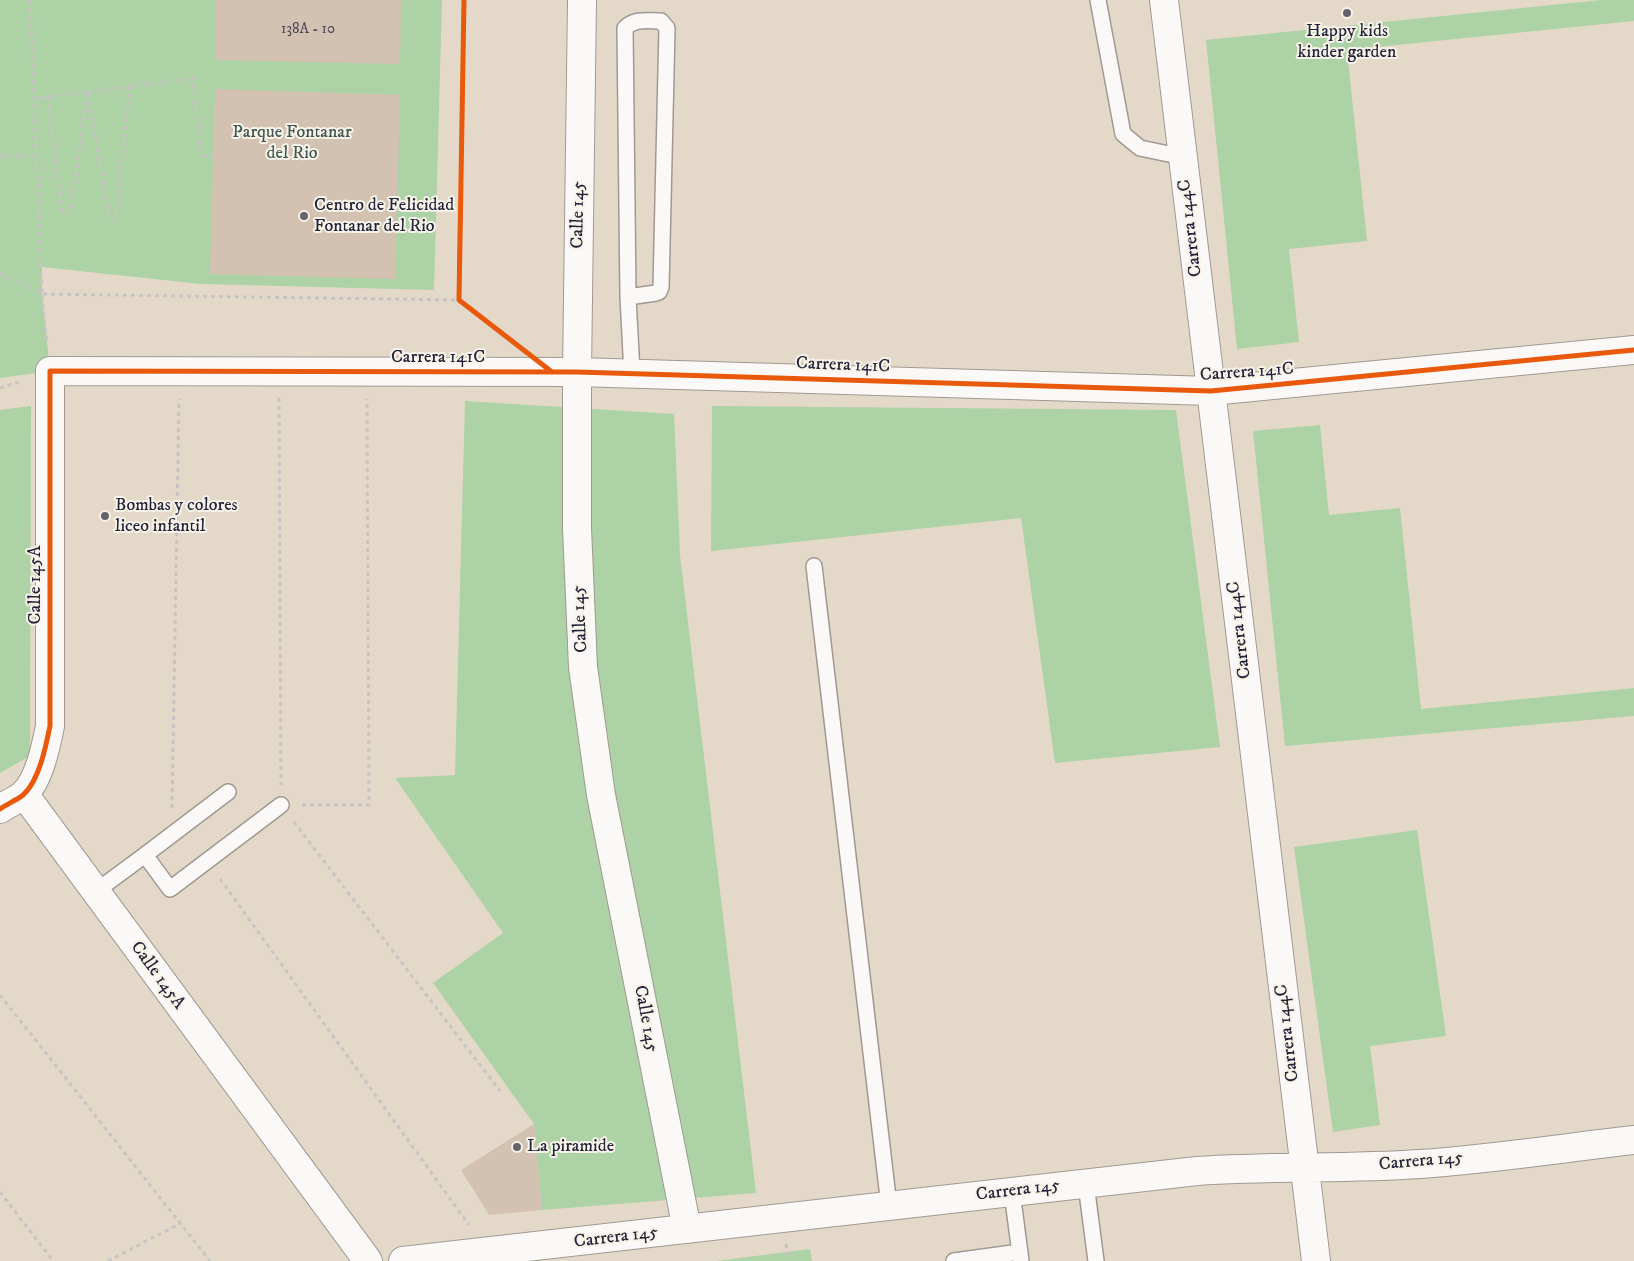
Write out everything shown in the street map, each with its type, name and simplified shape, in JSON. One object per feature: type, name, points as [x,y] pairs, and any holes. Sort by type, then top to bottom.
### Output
[{"type":"street","name":"Calle 145","points":[[582,0],[577,528],[584,667],[601,795],[687,1229]]},
{"type":"street","name":"Carrera 144C","points":[[1164,0],[1316,1261]]},
{"type":"street","name":"Carrera 141C","points":[[50,371],[577,372],[1211,391],[1634,350]]},
{"type":"street","name":"Calle 145A","points":[[50,371],[50,726],[45,753],[36,775],[24,794],[368,1261]]},
{"type":"street","points":[[0,809],[24,794]]},
{"type":"street","name":"Carrera 145","points":[[403,1261],[1197,1171],[1421,1164],[1634,1140]]},
{"type":"lane","points":[[1098,0],[1123,134],[1140,148],[1183,158]]},
{"type":"lane","points":[[628,297],[656,293],[659,292],[661,287],[667,28],[661,21],[635,21],[625,28],[628,297],[632,374]]},
{"type":"lane","points":[[814,566],[889,1206]]},
{"type":"lane","points":[[95,892],[228,792]]},
{"type":"lane","points":[[145,855],[170,889],[281,805]]},
{"type":"lane","points":[[1086,1184],[1096,1261]]},
{"type":"lane","points":[[954,1261],[1021,1256],[1012,1192]]},
{"type":"path","points":[[30,0],[42,294],[50,371]]},
{"type":"path","points":[[33,99],[192,78],[201,156],[213,157]]},
{"type":"path","points":[[88,92],[108,218],[113,221],[116,217],[130,86]]},
{"type":"path","points":[[48,97],[62,208],[64,213],[68,213],[71,210],[88,92]]},
{"type":"path","points":[[0,155],[36,157]]},
{"type":"path","points":[[0,273],[42,294],[459,300],[467,306]]},
{"type":"path","points":[[459,290],[459,300]]},
{"type":"path","points":[[171,835],[179,371]]},
{"type":"path","points":[[279,371],[281,805],[500,1092]]},
{"type":"path","points":[[281,805],[369,805],[366,371]]},
{"type":"path","points":[[207,861],[488,1252]]},
{"type":"path","points":[[0,995],[210,1261]]},
{"type":"path","points":[[0,1192],[53,1261]]},
{"type":"path","points":[[108,1261],[181,1223]]},
{"type":"green space","name":"Parque Fontanar del Rio","points":[[0,0],[442,0],[434,290],[201,284],[42,267],[42,294],[50,371],[0,378]]},
{"type":"green space","points":[[1601,0],[1634,0],[1634,21],[1347,50],[1367,241],[1289,249],[1299,342],[1237,349],[1206,40]]},
{"type":"green space","points":[[465,401],[674,414],[680,555],[756,1193],[542,1210],[534,1124],[433,983],[503,933],[395,778],[455,775]]},
{"type":"green space","points":[[31,406],[30,756],[0,773],[0,410]]},
{"type":"green space","points":[[712,406],[1176,410],[1220,747],[1055,763],[1021,518],[711,551]]},
{"type":"green space","points":[[1320,425],[1329,515],[1400,508],[1421,709],[1634,688],[1634,716],[1285,746],[1253,431]]},
{"type":"green space","points":[[1417,830],[1446,1036],[1370,1046],[1380,1125],[1333,1132],[1294,847]]},
{"type":"green space","points":[[810,1249],[812,1261],[716,1261]]},
{"type":"building","points":[[216,0],[401,0],[400,64],[215,60]]},
{"type":"building","name":"Centro de Felicidad Fontanar del Rio","points":[[215,89],[400,95],[395,279],[210,274]]},
{"type":"building","name":"La piramide","points":[[534,1124],[542,1210],[489,1215],[461,1170]]},
{"type":"cycle path","points":[[464,0],[459,300],[552,372]]},
{"type":"cycle path","points":[[0,809],[18,799],[29,789],[38,772],[50,726],[50,371],[577,372],[1211,391],[1634,350]]},
{"type":"place","name":"Happy kids kinder garden","points":[[1347,13]]},
{"type":"place","name":"Centro de Felicidad Fontanar del Rio","points":[[304,216]]},
{"type":"place","name":"Bombas y colores liceo infantil","points":[[105,516]]},
{"type":"place","name":"La piramide","points":[[517,1147]]}]
